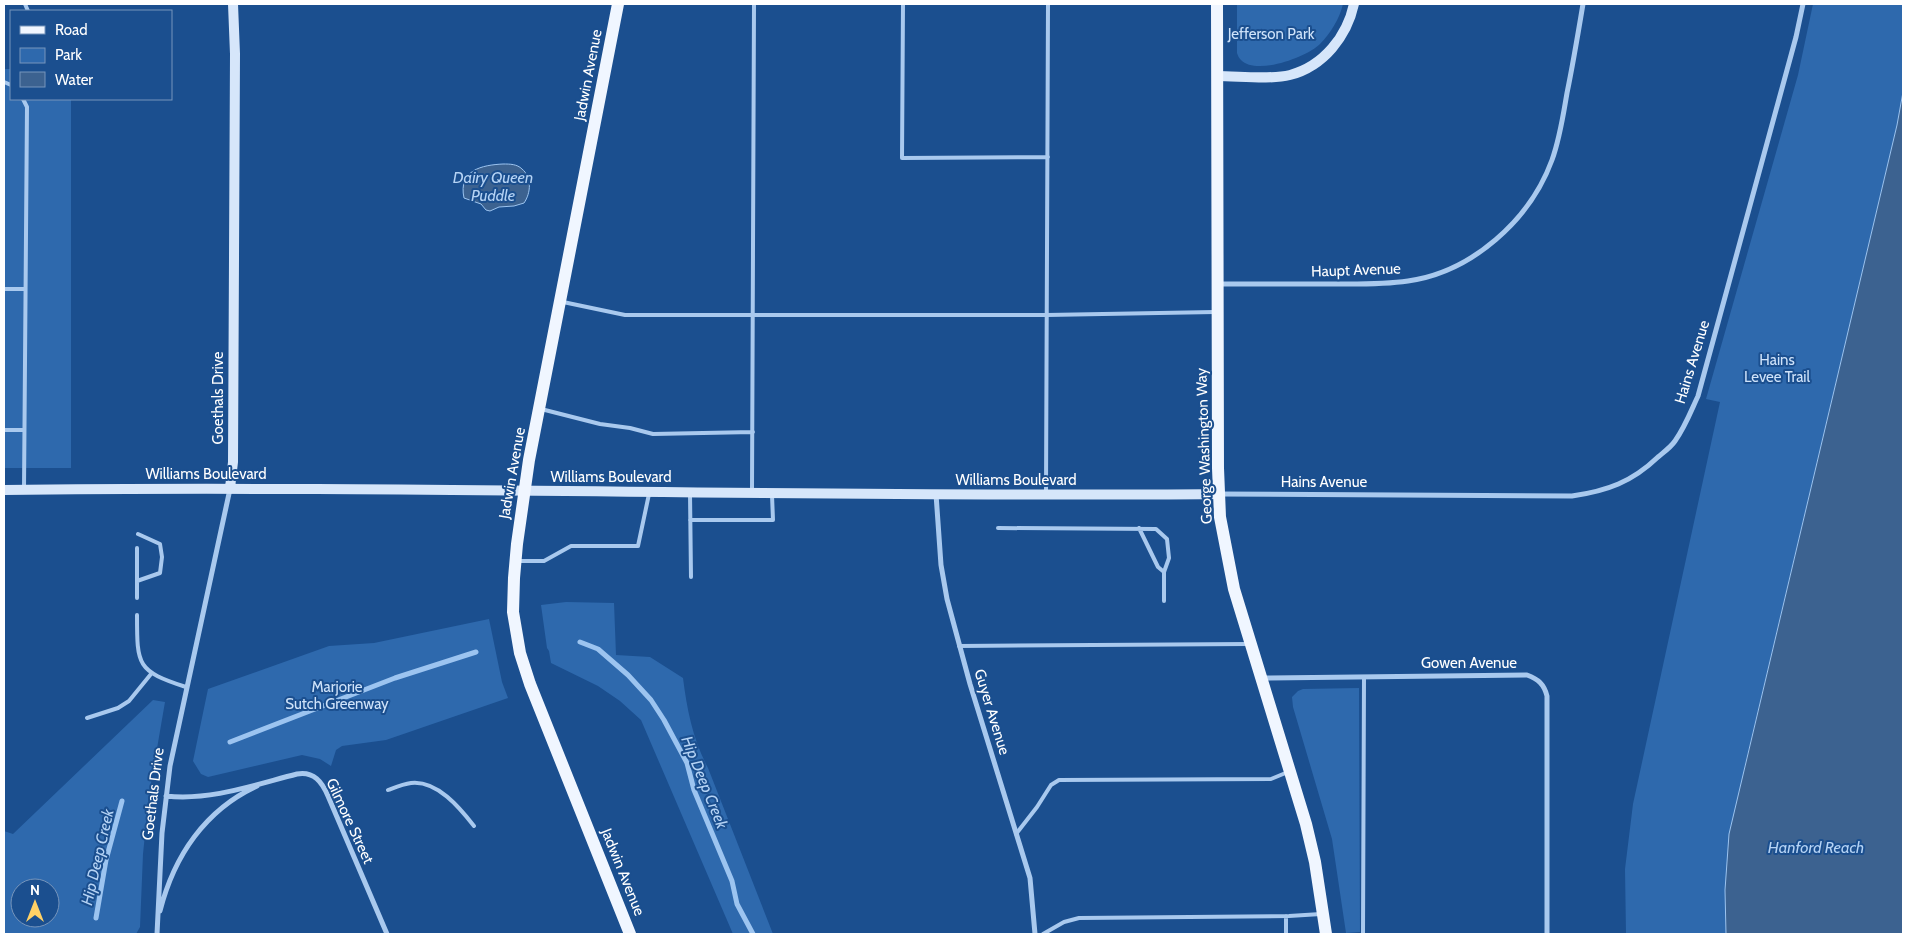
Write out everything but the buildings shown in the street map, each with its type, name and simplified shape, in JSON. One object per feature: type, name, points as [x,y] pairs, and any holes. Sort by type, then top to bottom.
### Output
[{"type":"main road","name":"Jadwin Avenue","points":[[618,4],[529,460],[515,560],[513,597],[515,628],[530,684],[630,934]]},
{"type":"main road","name":"George Washington Way","points":[[1217,4],[1218,494],[1228,567],[1290,771],[1315,862],[1326,934]]},
{"type":"street","name":"Goethals Drive","points":[[158,934],[160,863],[166,796],[176,735],[230,488],[233,462],[235,63],[233,4]]},
{"type":"street","points":[[1218,76],[1289,75],[1308,67],[1327,53],[1339,40],[1351,17],[1354,4]]},
{"type":"street","name":"Haupt Avenue","points":[[1218,284],[1376,284],[1409,281],[1464,262],[1486,247],[1509,228],[1528,207],[1552,161],[1560,138],[1583,4]]},
{"type":"street","name":"Hains Avenue","points":[[1218,494],[1572,496],[1594,493],[1621,485],[1655,460],[1675,442],[1698,396],[1796,37],[1803,4]]},
{"type":"street","name":"Williams Boulevard","points":[[4,490],[230,488],[649,493],[1218,494]]},
{"type":"street","name":"Guyer Avenue","points":[[936,494],[941,565],[947,600],[959,646],[1030,878],[1035,934]]},
{"type":"street","name":"Gowen Avenue","points":[[1261,678],[1526,675],[1542,683],[1546,689],[1547,696],[1547,934]]},
{"type":"street","name":"Gilmore Street","points":[[166,796],[209,795],[306,773],[315,777],[322,784],[387,934]]},
{"type":"street","points":[[158,926],[168,883],[174,867],[190,841],[226,805],[242,794],[267,782]]},
{"type":"lane","points":[[752,493],[754,4]]},
{"type":"lane","points":[[903,4],[902,158],[1048,157]]},
{"type":"lane","points":[[1046,495],[1048,4]]},
{"type":"lane","points":[[24,100],[27,107],[24,490]]},
{"type":"lane","points":[[4,289],[25,289]]},
{"type":"lane","points":[[561,301],[625,315],[1047,315],[1218,312]]},
{"type":"lane","points":[[540,409],[600,424],[630,428],[653,434],[753,432]]},
{"type":"lane","points":[[4,430],[24,430]]},
{"type":"lane","points":[[515,560],[544,561],[571,546],[638,546],[649,493]]},
{"type":"lane","points":[[690,493],[691,577]]},
{"type":"lane","points":[[690,520],[773,520],[772,493]]},
{"type":"lane","points":[[998,528],[1156,529],[1167,539],[1169,558],[1164,572],[1164,601]]},
{"type":"lane","points":[[1139,528],[1158,567],[1164,572]]},
{"type":"lane","points":[[137,581],[160,574],[162,557],[160,544],[138,534]]},
{"type":"lane","points":[[137,548],[137,598]]},
{"type":"lane","points":[[136,615],[139,658],[151,674],[160,679],[186,687]]},
{"type":"lane","points":[[959,646],[1251,644]]},
{"type":"lane","points":[[87,718],[118,708],[129,701],[151,674]]},
{"type":"lane","points":[[1363,934],[1364,676]]},
{"type":"lane","points":[[1016,834],[1051,785],[1059,780],[1271,779],[1290,771]]},
{"type":"lane","points":[[388,790],[413,783],[426,784],[440,791],[474,826]]},
{"type":"lane","points":[[1043,934],[1064,922],[1078,918],[1286,916],[1323,913]]},
{"type":"lane","points":[[1286,916],[1286,934]]},
{"type":"green space","name":"Jefferson Park","points":[[1237,4],[1343,4],[1340,15],[1331,31],[1320,44],[1293,59],[1281,63],[1258,66],[1241,60],[1237,53]]},
{"type":"green space","name":"Hains Levee Trail","points":[[1813,4],[1903,4],[1903,92],[1897,125],[1745,765],[1725,890],[1726,934],[1626,934],[1625,869],[1633,804],[1720,402],[1706,399],[1798,75]]},
{"type":"green space","points":[[4,69],[10,69],[10,100],[71,100],[71,468],[4,468]]},
{"type":"green space","points":[[566,602],[614,603],[616,655],[650,657],[683,678],[689,713],[698,747],[773,934],[733,934],[641,720],[620,701],[598,686],[551,663],[541,605]]},
{"type":"green space","name":"Marjorie Sutch Greenway","points":[[489,619],[502,682],[508,698],[386,740],[342,746],[336,750],[331,766],[320,759],[302,755],[208,777],[201,774],[193,761],[208,689],[329,646],[374,643]]},
{"type":"green space","points":[[1359,688],[1360,932],[1346,933],[1332,839],[1293,707],[1292,697],[1303,689]]},
{"type":"green space","points":[[153,700],[165,702],[149,795],[143,854],[140,927],[136,934],[4,934],[4,831],[13,834]]},
{"type":"water","name":"Hanford Reach","points":[[1903,92],[1903,934],[1726,934],[1725,890],[1729,834],[1897,125]]},
{"type":"water","name":"Dairy Queen Puddle","points":[[503,164],[518,166],[528,176],[529,190],[524,203],[499,207],[490,211],[486,210],[481,204],[464,198],[463,189],[468,175],[480,168]]},
{"type":"waterway","name":"Hip Deep Creek","points":[[580,642],[598,649],[628,675],[651,700],[664,720],[687,763],[694,790],[732,881],[737,904],[753,934]]},
{"type":"waterway","name":"Hip Deep Creek","points":[[230,742],[395,678],[476,652]]},
{"type":"waterway","name":"Hip Deep Creek","points":[[96,918],[106,860],[122,801]]}]
